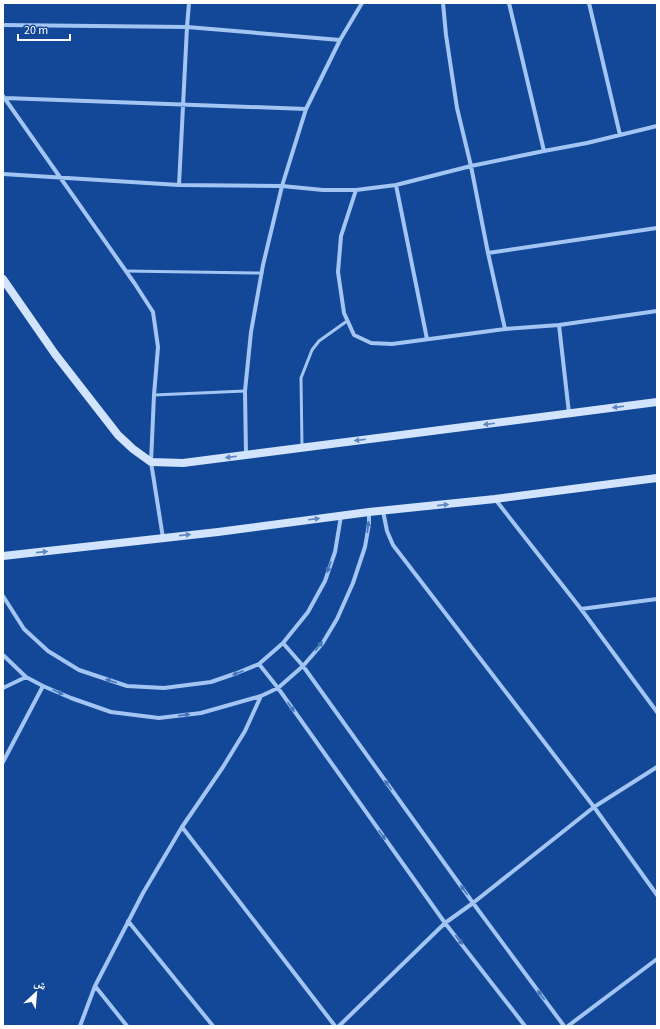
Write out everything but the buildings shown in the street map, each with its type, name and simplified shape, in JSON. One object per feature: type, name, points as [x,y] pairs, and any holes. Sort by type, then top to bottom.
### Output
[{"type":"street","points":[[179,185],[189,3]]},
{"type":"street","points":[[246,455],[245,391],[251,332],[262,273],[282,186],[306,109],[340,40],[362,3]]},
{"type":"street","points":[[442,3],[457,108],[471,166],[505,329]]},
{"type":"street","points":[[509,3],[544,151]]},
{"type":"street","points":[[589,3],[620,135]]},
{"type":"street","points":[[3,24],[187,27],[340,40]]},
{"type":"street","points":[[4,97],[306,109]]},
{"type":"street","points":[[4,97],[153,312],[158,346],[151,462],[163,538]]},
{"type":"street","points":[[3,174],[60,176],[179,185],[282,186],[323,190],[356,190],[396,185],[471,166],[587,143],[657,126]]},
{"type":"street","points":[[396,185],[427,339]]},
{"type":"street","points":[[356,190],[341,236],[338,272],[344,313],[347,321],[354,335],[371,343],[392,344],[505,329],[559,325],[657,311]]},
{"type":"street","points":[[488,253],[657,228]]},
{"type":"street","points":[[3,279],[56,354],[118,435],[151,462],[182,463],[657,402]]},
{"type":"street","points":[[559,325],[569,414]]},
{"type":"street","points":[[3,556],[163,538],[369,512],[495,499],[657,478]]},
{"type":"street","points":[[495,499],[582,609],[657,712]]},
{"type":"street","points":[[383,511],[387,531],[393,545],[594,807],[657,895]]},
{"type":"street","points":[[3,655],[26,677],[43,686],[71,698],[111,712],[159,718],[201,713],[261,696],[278,688],[303,666],[322,644],[337,619],[353,583],[365,547],[369,524],[369,512]]},
{"type":"street","points":[[3,596],[24,629],[48,651],[79,670],[126,686],[164,688],[211,682],[259,664],[283,643],[308,612],[325,581],[335,552],[341,516]]},
{"type":"street","points":[[582,609],[657,599]]},
{"type":"street","points":[[283,643],[303,666],[473,903],[564,1026]]},
{"type":"street","points":[[259,664],[278,688],[445,923],[525,1026]]},
{"type":"street","points":[[3,688],[26,677]]},
{"type":"street","points":[[3,762],[43,686]]},
{"type":"street","points":[[80,1026],[95,986],[143,893],[182,827],[223,767],[245,731],[261,696]]},
{"type":"street","points":[[339,1026],[445,923],[473,903],[594,807],[657,767]]},
{"type":"street","points":[[182,827],[335,1026]]},
{"type":"street","points":[[128,921],[213,1026]]},
{"type":"street","points":[[568,1026],[657,959]]},
{"type":"street","points":[[95,986],[127,1026]]},
{"type":"lane","points":[[126,271],[262,273]]},
{"type":"lane","points":[[302,448],[301,378],[312,350],[319,341],[347,321]]},
{"type":"lane","points":[[154,395],[245,391]]}]
